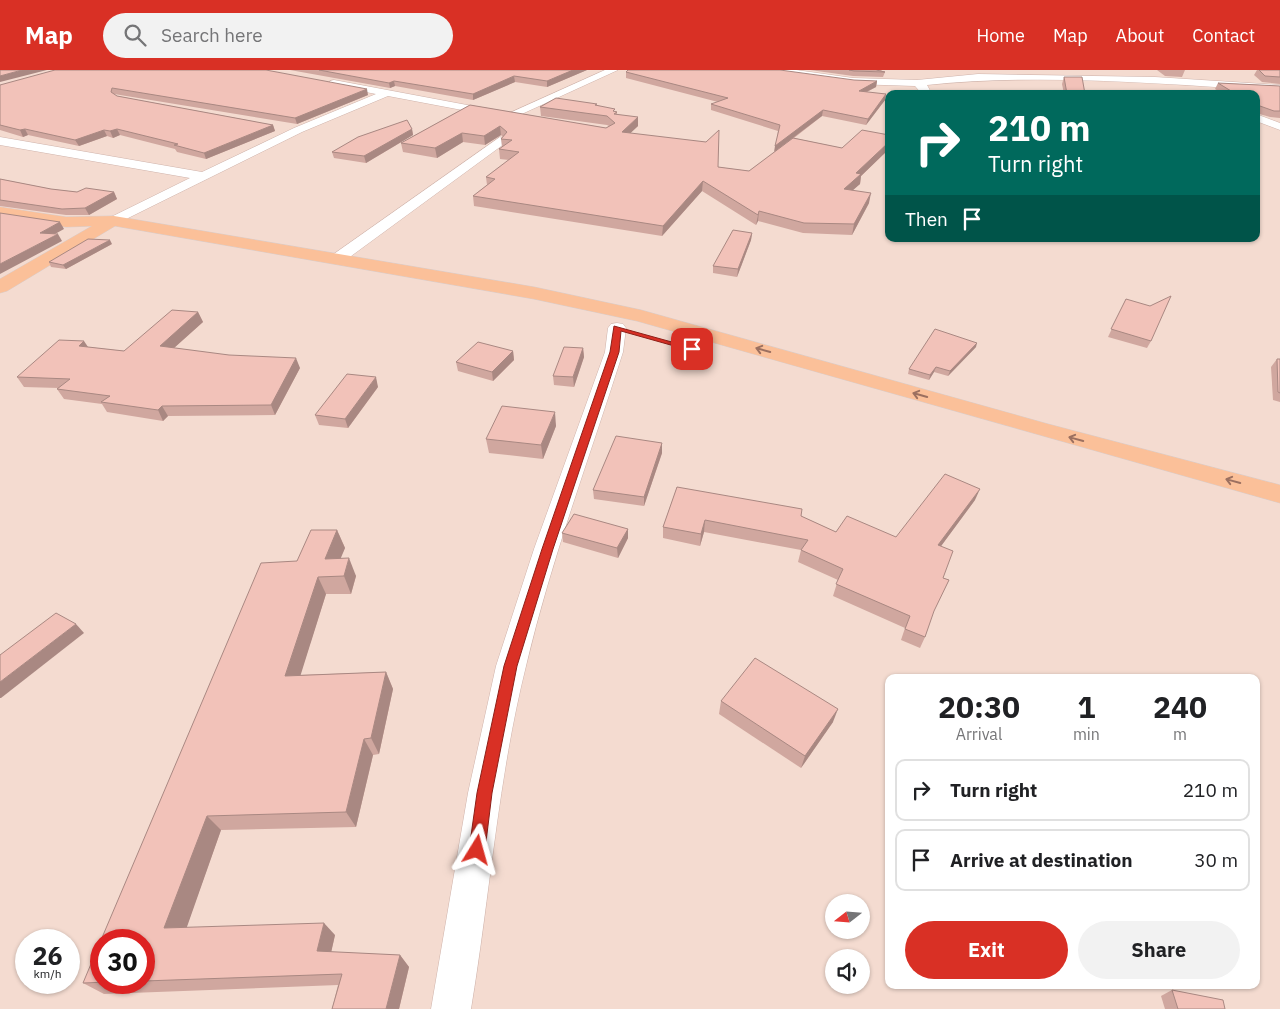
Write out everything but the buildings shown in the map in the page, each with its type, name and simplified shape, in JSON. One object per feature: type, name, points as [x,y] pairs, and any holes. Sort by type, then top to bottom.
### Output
[{"type":"main road","points":[[0,212],[66,222],[114,221],[534,293],[641,316],[1040,429],[1280,494]]},
{"type":"main road","points":[[0,286],[114,221]]},
{"type":"main road","points":[[66,222],[90,233],[358,273],[526,306],[617,328],[1280,513]]},
{"type":"street","points":[[510,116],[613,70]]},
{"type":"street","points":[[776,70],[853,81],[917,83],[978,77],[1116,75],[1280,88]]},
{"type":"street","points":[[1167,80],[1188,90]]},
{"type":"street","points":[[321,81],[529,119]]},
{"type":"street","points":[[917,83],[925,90]]},
{"type":"street","points":[[114,221],[201,176],[298,130],[387,93]]},
{"type":"street","points":[[1260,119],[1280,127]]},
{"type":"street","points":[[280,127],[298,130]]},
{"type":"street","points":[[0,141],[201,176]]},
{"type":"street","points":[[337,259],[500,141]]},
{"type":"street","points":[[451,1009],[463,944],[485,793],[511,666],[547,549],[614,352],[617,328]]},
{"type":"shaded area","points":[[0,70],[1280,70],[1280,1009],[0,1009]]},
{"type":"route","points":[[477,850],[485,793],[511,666],[547,549],[580,457],[614,352],[617,328],[692,349]]}]
